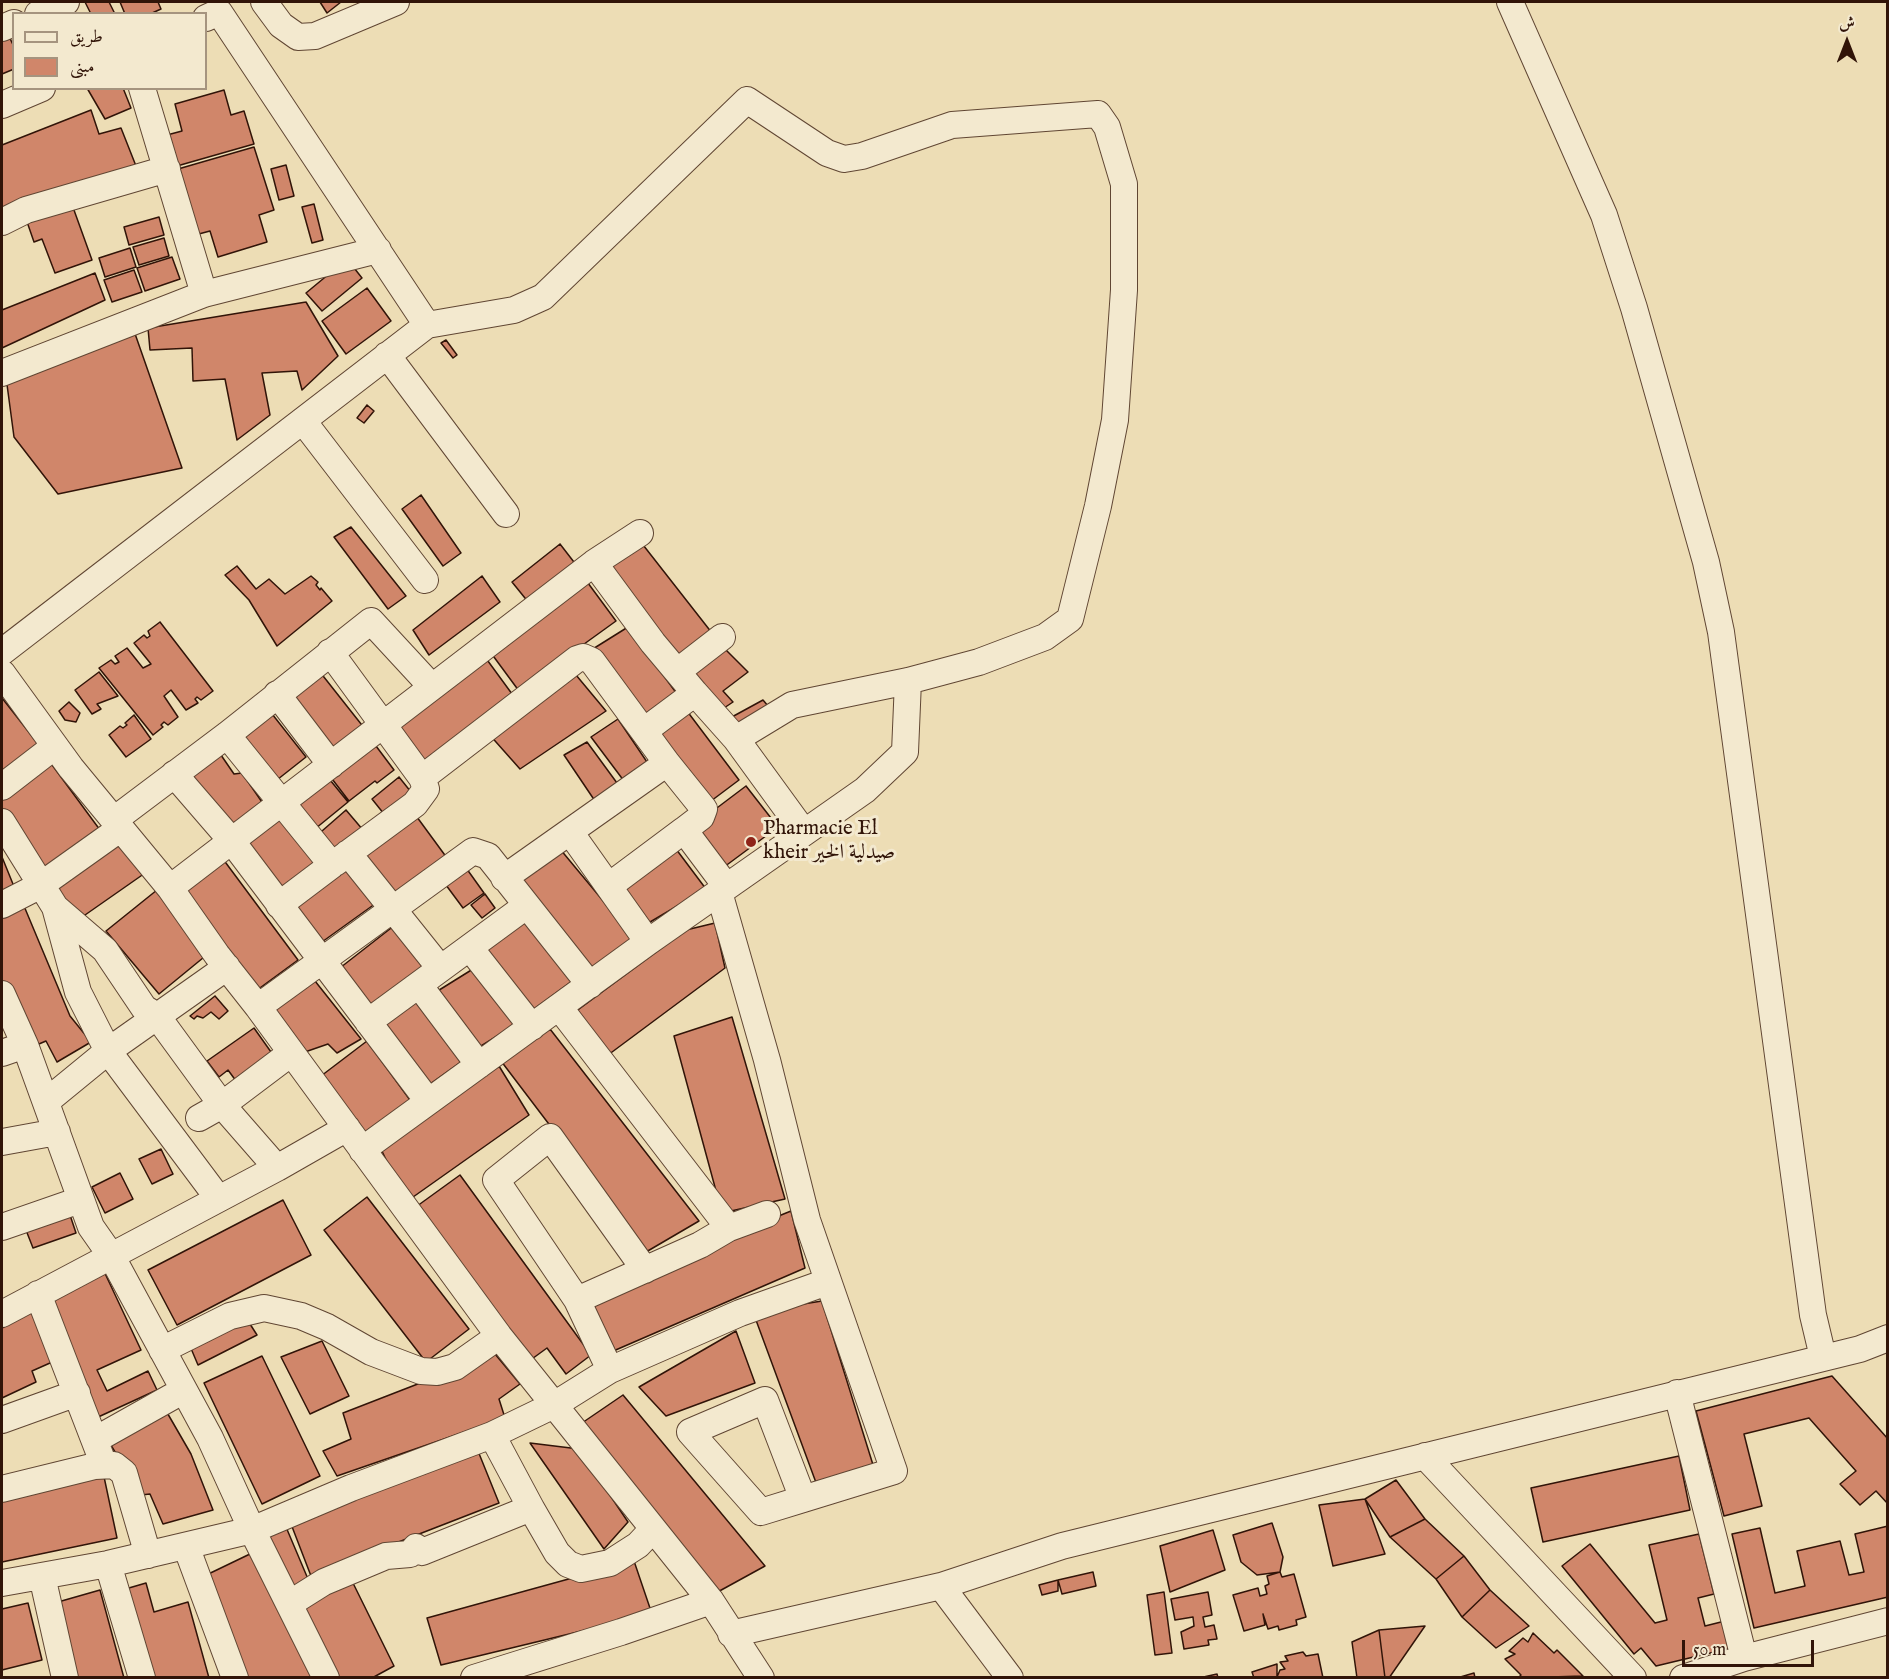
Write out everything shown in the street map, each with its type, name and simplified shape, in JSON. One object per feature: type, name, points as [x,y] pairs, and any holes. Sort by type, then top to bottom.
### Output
[{"type":"street","points":[[43,12],[66,2]]},
{"type":"street","points":[[264,2],[281,25],[298,37],[315,36],[396,2]]},
{"type":"street","points":[[1510,2],[1604,215],[1634,308],[1706,562],[1721,632],[1813,1315],[1823,1357]]},
{"type":"street","points":[[213,10],[378,250],[427,326]]},
{"type":"street","points":[[2,105],[37,90]]},
{"type":"street","points":[[143,90],[204,294]]},
{"type":"street","points":[[2,652],[427,326],[514,310],[543,297],[747,100],[827,153],[843,159],[862,156],[952,125],[1091,113],[1102,117],[1124,184],[1124,290],[1114,420],[1098,506],[1070,619],[1045,637],[979,662],[908,681],[792,705],[736,739]]},
{"type":"street","points":[[2,222],[26,210],[167,169]]},
{"type":"street","points":[[2,373],[204,294],[378,250]]},
{"type":"street","points":[[387,356],[506,513]]},
{"type":"street","points":[[303,421],[425,580]]},
{"type":"street","points":[[170,888],[594,563],[640,533]]},
{"type":"street","points":[[594,563],[653,643],[736,739],[803,831]]},
{"type":"street","points":[[2,905],[41,885],[118,824],[174,774],[277,694],[316,667],[330,652],[371,621],[432,687]]},
{"type":"street","points":[[678,671],[722,637]]},
{"type":"street","points":[[279,905],[415,804],[426,789],[422,777],[330,652]]},
{"type":"street","points":[[422,777],[580,658],[592,661],[704,809],[701,817],[609,886]]},
{"type":"street","points":[[2,673],[55,746],[170,888],[499,1336],[711,1601],[761,1677]]},
{"type":"street","points":[[362,1150],[803,831],[865,790],[905,752],[908,681]]},
{"type":"street","points":[[644,731],[695,693]]},
{"type":"street","points":[[277,694],[332,765]]},
{"type":"street","points":[[227,735],[282,801],[393,909],[441,969]]},
{"type":"street","points":[[2,786],[55,746]]},
{"type":"street","points":[[504,878],[667,763]]},
{"type":"street","points":[[174,774],[231,840],[428,1101]]},
{"type":"street","points":[[2,822],[55,907],[105,950],[222,1105],[276,1168]]},
{"type":"street","points":[[684,830],[722,889],[827,1282],[894,1471],[761,1512],[690,1432],[765,1400],[803,1499]]},
{"type":"street","points":[[570,832],[648,942]]},
{"type":"street","points":[[258,1007],[473,851],[488,856],[590,985]]},
{"type":"street","points":[[368,1022],[526,906]]},
{"type":"street","points":[[55,907],[78,992],[108,1052],[218,1198]]},
{"type":"street","points":[[470,948],[532,1027]]},
{"type":"street","points":[[46,1101],[108,1052],[150,1012],[222,961]]},
{"type":"street","points":[[419,985],[479,1065]]},
{"type":"street","points":[[2,994],[13,1049],[46,1101],[91,1227],[112,1257],[184,1390],[326,1677]]},
{"type":"street","points":[[559,1007],[729,1228]]},
{"type":"street","points":[[199,1118],[222,1105],[291,1053]]},
{"type":"street","points":[[2,1314],[112,1257],[346,1128]]},
{"type":"street","points":[[2,1142],[57,1132]]},
{"type":"street","points":[[610,1370],[576,1300],[496,1179],[550,1137],[645,1270]]},
{"type":"street","points":[[2,1227],[80,1200]]},
{"type":"street","points":[[576,1300],[700,1245],[729,1228],[767,1214]]},
{"type":"street","points":[[2,1583],[108,1564],[252,1530],[351,1488],[492,1435],[554,1405],[610,1370],[740,1313],[827,1282]]},
{"type":"street","points":[[38,1294],[105,1465]]},
{"type":"street","points":[[162,1350],[230,1316],[264,1308],[301,1316],[327,1327],[371,1352],[421,1371],[437,1372],[455,1367],[499,1336]]},
{"type":"street","points":[[731,1634],[941,1586],[1062,1546],[1860,1349],[1887,1338]]},
{"type":"street","points":[[1860,1349],[1887,1356]]},
{"type":"street","points":[[95,1440],[184,1390]]},
{"type":"street","points":[[2,1420],[76,1393]]},
{"type":"street","points":[[1677,1393],[1744,1658]]},
{"type":"street","points":[[492,1435],[557,1553],[568,1564],[580,1569],[610,1563],[639,1545],[653,1529]]},
{"type":"street","points":[[1425,1456],[1634,1677]]},
{"type":"street","points":[[2,1489],[105,1465],[114,1465],[124,1473],[148,1555]]},
{"type":"street","points":[[289,1604],[324,1582],[386,1556],[410,1554],[416,1547],[422,1552],[531,1508]]},
{"type":"street","points":[[186,1546],[235,1677]]},
{"type":"street","points":[[108,1564],[142,1677]]},
{"type":"street","points":[[42,1576],[65,1677]]},
{"type":"street","points":[[941,1586],[1010,1677]]},
{"type":"street","points":[[474,1677],[621,1632],[711,1601]]},
{"type":"street","points":[[1683,1677],[1744,1658],[1887,1621]]},
{"type":"building","points":[[85,2],[109,2],[114,12],[90,12]]},
{"type":"building","points":[[120,2],[158,2],[161,9],[154,12],[124,12]]},
{"type":"building","points":[[320,2],[341,2],[327,13]]},
{"type":"building","points":[[8,34],[12,43],[12,70],[2,74],[2,37]]},
{"type":"building","points":[[88,90],[124,90],[131,108],[105,119]]},
{"type":"building","points":[[224,90],[231,115],[244,111],[254,144],[177,166],[167,135],[182,131],[175,104]]},
{"type":"building","points":[[91,110],[99,134],[121,128],[136,166],[2,217],[2,145]]},
{"type":"building","points":[[254,147],[274,210],[259,215],[267,242],[218,257],[210,231],[195,235],[178,169]]},
{"type":"building","points":[[286,165],[294,196],[279,200],[271,169]]},
{"type":"building","points":[[70,199],[92,260],[55,273],[42,239],[34,242],[25,216]]},
{"type":"building","points":[[314,204],[323,240],[312,243],[302,207]]},
{"type":"building","points":[[159,217],[164,235],[129,245],[124,227]]},
{"type":"building","points":[[164,238],[169,256],[139,265],[133,247]]},
{"type":"building","points":[[130,248],[136,267],[105,277],[99,258]]},
{"type":"building","points":[[172,257],[180,279],[145,291],[137,268]]},
{"type":"building","points":[[347,259],[362,278],[322,311],[306,293]]},
{"type":"building","points":[[134,270],[142,292],[112,302],[104,280]]},
{"type":"building","points":[[95,273],[105,300],[2,348],[2,310]]},
{"type":"building","points":[[367,288],[391,321],[346,354],[322,321]]},
{"type":"building","points":[[306,302],[338,356],[302,390],[297,371],[262,373],[270,415],[237,440],[225,379],[193,381],[192,348],[150,350],[148,328]]},
{"type":"building","points":[[133,328],[182,468],[58,494],[14,437],[6,377]]},
{"type":"building","points":[[446,340],[457,355],[453,358],[441,343]]},
{"type":"building","points":[[367,405],[374,411],[364,423],[357,418]]},
{"type":"building","points":[[421,495],[461,553],[443,566],[402,509]]},
{"type":"building","points":[[351,527],[406,596],[388,609],[334,537]]},
{"type":"building","points":[[640,541],[712,633],[673,659],[604,567]]},
{"type":"building","points":[[560,544],[577,566],[529,603],[512,582]]},
{"type":"building","points":[[237,566],[256,589],[269,579],[285,594],[311,576],[318,582],[316,585],[320,590],[321,588],[332,601],[277,646],[249,600],[225,575]]},
{"type":"building","points":[[482,576],[500,602],[429,655],[413,630]]},
{"type":"building","points":[[585,579],[616,621],[519,691],[491,653]]},
{"type":"building","points":[[160,622],[213,691],[201,700],[197,697],[195,699],[198,703],[186,710],[171,690],[164,696],[178,717],[168,725],[164,722],[161,725],[163,727],[153,735],[99,668],[111,660],[115,664],[119,662],[115,656],[127,648],[143,668],[151,664],[134,643],[144,635],[147,638],[150,636],[148,631]]},
{"type":"building","points":[[628,627],[680,698],[643,722],[588,652]]},
{"type":"building","points":[[721,645],[748,672],[723,691],[733,702],[718,712],[685,672]]},
{"type":"building","points":[[485,657],[515,698],[425,768],[393,725]]},
{"type":"building","points":[[316,667],[365,729],[320,764],[271,702]]},
{"type":"building","points":[[571,669],[606,711],[520,769],[488,733]]},
{"type":"building","points":[[99,672],[118,696],[97,704],[101,709],[92,714],[75,690]]},
{"type":"building","points":[[2,698],[43,750],[2,780]]},
{"type":"building","points":[[763,700],[773,712],[739,733],[730,718]]},
{"type":"building","points":[[69,702],[80,713],[76,722],[65,720],[59,711]]},
{"type":"building","points":[[265,705],[306,757],[268,787],[227,735]]},
{"type":"building","points":[[687,711],[739,780],[707,804],[654,735]]},
{"type":"building","points":[[134,715],[151,739],[126,757],[109,735],[120,726],[123,728],[127,725],[125,723]]},
{"type":"building","points":[[618,719],[647,762],[624,781],[591,737]]},
{"type":"building","points":[[370,738],[394,770],[349,801],[326,771]]},
{"type":"building","points":[[212,742],[234,774],[242,773],[264,805],[214,840],[166,773]]},
{"type":"building","points":[[587,742],[617,783],[595,801],[564,755]]},
{"type":"building","points":[[47,758],[100,830],[45,870],[2,812],[2,792]]},
{"type":"building","points":[[326,775],[348,802],[310,833],[288,807]]},
{"type":"building","points":[[399,777],[415,797],[388,819],[372,799]]},
{"type":"building","points":[[746,786],[778,827],[720,870],[689,829]]},
{"type":"building","points":[[285,807],[325,863],[284,894],[245,839]]},
{"type":"building","points":[[346,810],[363,830],[329,856],[314,838]]},
{"type":"building","points":[[414,813],[447,858],[392,896],[360,852]]},
{"type":"building","points":[[116,839],[148,871],[75,922],[50,886]]},
{"type":"building","points":[[673,845],[706,889],[645,925],[616,887]]},
{"type":"building","points":[[560,849],[634,938],[587,974],[511,881]]},
{"type":"building","points":[[220,855],[298,960],[253,993],[176,888]]},
{"type":"building","points":[[2,857],[15,889],[2,897]]},
{"type":"building","points":[[350,862],[379,901],[315,947],[286,908]]},
{"type":"building","points":[[464,865],[484,893],[463,908],[443,881]]},
{"type":"building","points":[[157,890],[209,953],[159,994],[106,931]]},
{"type":"building","points":[[485,894],[495,908],[482,918],[471,905]]},
{"type":"building","points":[[24,906],[70,1016],[91,1042],[57,1062],[46,1041],[20,1052],[2,985],[2,915]]},
{"type":"building","points":[[521,914],[575,979],[534,1009],[484,948]]},
{"type":"building","points":[[715,923],[725,968],[604,1058],[571,1015],[686,930]]},
{"type":"building","points":[[395,925],[428,966],[369,1013],[336,971]]},
{"type":"building","points":[[481,964],[518,1023],[473,1051],[436,992]]},
{"type":"building","points":[[315,981],[361,1039],[337,1053],[328,1044],[302,1053],[271,1012]]},
{"type":"building","points":[[412,994],[461,1062],[423,1089],[374,1022]]},
{"type":"building","points":[[215,996],[228,1011],[219,1019],[211,1012],[203,1018],[197,1016],[194,1019],[190,1016]]},
{"type":"building","points":[[732,1017],[785,1199],[722,1213],[674,1036]]},
{"type":"building","points":[[254,1028],[276,1059],[239,1085],[228,1070],[219,1077],[207,1061]]},
{"type":"building","points":[[550,1029],[699,1221],[646,1252],[501,1061]]},
{"type":"building","points":[[367,1041],[410,1100],[364,1133],[321,1076]]},
{"type":"building","points":[[499,1066],[529,1115],[406,1202],[380,1147]]},
{"type":"building","points":[[161,1149],[173,1174],[152,1184],[139,1159]]},
{"type":"building","points":[[120,1173],[133,1199],[105,1213],[92,1187]]},
{"type":"building","points":[[460,1175],[591,1355],[566,1374],[547,1348],[525,1364],[413,1209]]},
{"type":"building","points":[[367,1197],[469,1329],[426,1362],[324,1230]]},
{"type":"building","points":[[283,1200],[311,1255],[177,1325],[148,1270]]},
{"type":"building","points":[[68,1209],[76,1233],[33,1248],[24,1225]]},
{"type":"building","points":[[791,1211],[805,1268],[611,1352],[591,1302],[712,1243]]},
{"type":"building","points":[[102,1267],[141,1350],[97,1370],[107,1391],[148,1371],[157,1390],[96,1418],[39,1296]]},
{"type":"building","points":[[822,1301],[874,1468],[818,1488],[753,1312]]},
{"type":"building","points":[[37,1308],[59,1359],[32,1371],[36,1382],[2,1398],[2,1328]]},
{"type":"building","points":[[243,1313],[257,1335],[198,1365],[187,1339]]},
{"type":"building","points":[[736,1331],[755,1383],[666,1416],[639,1387]]},
{"type":"building","points":[[322,1341],[349,1396],[310,1414],[281,1357]]},
{"type":"building","points":[[495,1354],[520,1384],[499,1399],[505,1418],[337,1476],[323,1451],[351,1439],[343,1413]]},
{"type":"building","points":[[262,1356],[320,1476],[262,1504],[204,1383]]},
{"type":"building","points":[[1832,1376],[1888,1439],[1888,1504],[1876,1491],[1860,1505],[1840,1484],[1856,1471],[1809,1418],[1744,1434],[1762,1506],[1724,1516],[1696,1411]]},
{"type":"building","points":[[623,1395],[765,1566],[714,1594],[579,1425]]},
{"type":"building","points":[[165,1409],[191,1454],[213,1510],[163,1524],[150,1494],[141,1495],[109,1442]]},
{"type":"building","points":[[530,1443],[579,1449],[628,1522],[604,1549]]},
{"type":"building","points":[[478,1451],[499,1503],[311,1576],[291,1524]]},
{"type":"building","points":[[1679,1456],[1690,1510],[1543,1542],[1531,1488]]},
{"type":"building","points":[[103,1472],[117,1538],[2,1562],[2,1493]]},
{"type":"building","points":[[1396,1480],[1425,1519],[1390,1537],[1365,1499]]},
{"type":"building","points":[[1365,1499],[1385,1554],[1333,1566],[1319,1505]]},
{"type":"building","points":[[1425,1519],[1464,1556],[1436,1579],[1390,1537]]},
{"type":"building","points":[[1272,1523],[1283,1557],[1280,1572],[1257,1575],[1241,1562],[1233,1535]]},
{"type":"building","points":[[1888,1526],[1888,1597],[1754,1628],[1732,1534],[1760,1528],[1775,1593],[1805,1586],[1797,1551],[1840,1541],[1849,1575],[1864,1572],[1855,1534]]},
{"type":"building","points":[[286,1527],[308,1579],[292,1590],[259,1540]]},
{"type":"building","points":[[1213,1530],[1225,1570],[1170,1592],[1160,1546]]},
{"type":"building","points":[[1699,1534],[1714,1594],[1698,1598],[1705,1626],[1725,1621],[1731,1648],[1656,1666],[1641,1648],[1634,1654],[1562,1566],[1590,1544],[1655,1623],[1667,1620],[1649,1545]]},
{"type":"building","points":[[252,1553],[312,1678],[245,1678],[198,1579]]},
{"type":"building","points":[[1464,1556],[1490,1590],[1462,1617],[1436,1579]]},
{"type":"building","points":[[634,1561],[652,1614],[441,1665],[427,1618]]},
{"type":"building","points":[[1093,1572],[1096,1586],[1062,1594],[1058,1580]]},
{"type":"building","points":[[1280,1572],[1282,1577],[1294,1574],[1306,1617],[1296,1620],[1297,1625],[1279,1630],[1278,1626],[1268,1629],[1263,1614],[1265,1625],[1244,1631],[1233,1595],[1258,1588],[1260,1596],[1267,1594],[1265,1586],[1269,1584],[1267,1576]]},
{"type":"building","points":[[350,1577],[394,1666],[372,1678],[335,1678],[297,1604]]},
{"type":"building","points":[[1058,1580],[1058,1591],[1042,1595],[1039,1585]]},
{"type":"building","points":[[146,1583],[154,1612],[188,1602],[209,1678],[146,1678],[122,1590]]},
{"type":"building","points":[[100,1590],[124,1678],[72,1678],[51,1604]]},
{"type":"building","points":[[1490,1590],[1529,1626],[1496,1648],[1462,1617]]},
{"type":"building","points":[[1164,1592],[1172,1653],[1155,1655],[1147,1595]]},
{"type":"building","points":[[1208,1592],[1212,1615],[1203,1617],[1205,1627],[1214,1625],[1217,1639],[1208,1640],[1209,1645],[1184,1649],[1181,1632],[1194,1626],[1193,1617],[1175,1620],[1171,1599]]},
{"type":"building","points":[[28,1603],[42,1660],[2,1670],[2,1609]]},
{"type":"building","points":[[1425,1626],[1389,1678],[1385,1678],[1379,1630]]},
{"type":"building","points":[[1379,1630],[1385,1678],[1357,1678],[1352,1642]]},
{"type":"building","points":[[1533,1633],[1554,1653],[1557,1650],[1583,1676],[1518,1678],[1521,1675],[1505,1659],[1515,1654],[1509,1651],[1523,1638],[1528,1642]]},
{"type":"building","points":[[1303,1652],[1306,1656],[1318,1654],[1323,1678],[1254,1678],[1252,1672],[1277,1664],[1277,1677],[1280,1670],[1285,1669],[1280,1662],[1288,1661],[1285,1656]]},
{"type":"building","points":[[1474,1673],[1475,1678],[1457,1678]]},
{"type":"building","points":[[1217,1674],[1218,1678],[1199,1678]]},
{"type":"place","name":"Pharmacie El kheir صيدلية الخير","points":[[751,842]]}]
